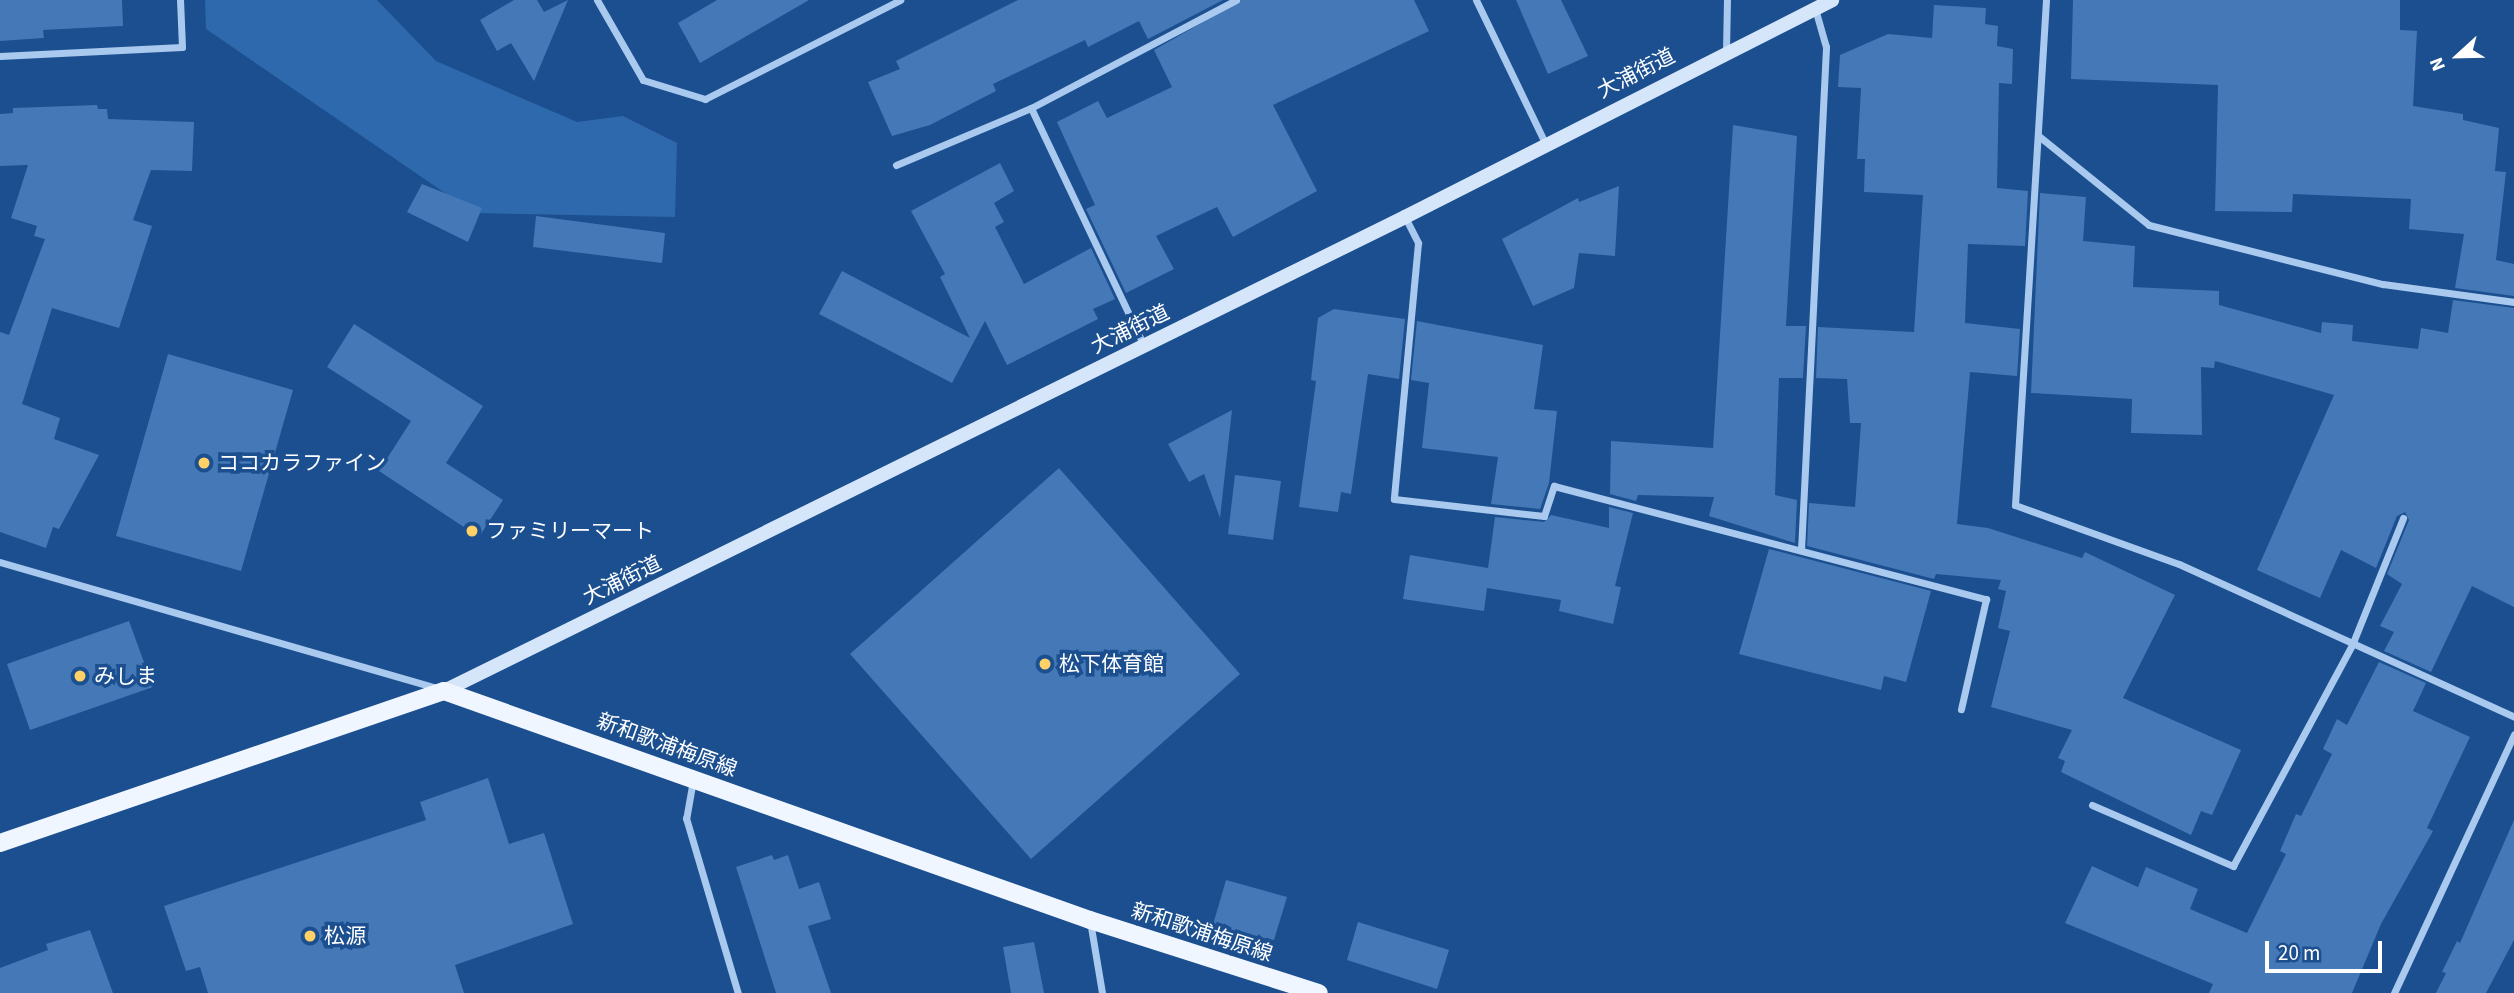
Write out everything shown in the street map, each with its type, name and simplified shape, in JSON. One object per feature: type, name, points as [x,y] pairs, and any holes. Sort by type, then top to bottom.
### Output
[{"type":"main road","name":"新和歌浦梅原線","points":[[444,691],[1090,920],[1319,993]]},
{"type":"main road","points":[[0,843],[444,691]]},
{"type":"street","points":[[0,56],[182,47],[180,0]]},
{"type":"street","points":[[597,0],[643,80],[705,99],[900,0]]},
{"type":"street","points":[[896,165],[1031,108],[1236,0]]},
{"type":"street","points":[[1476,0],[1545,143]]},
{"type":"street","points":[[1726,51],[1727,0]]},
{"type":"street","name":"大浦街道","points":[[444,691],[1405,217],[1726,51],[1832,0]]},
{"type":"street","points":[[2046,0],[2040,137],[2015,505],[2179,564],[2514,717]]},
{"type":"street","points":[[1801,550],[1826,47],[1815,9]]},
{"type":"street","points":[[1031,108],[1144,346]]},
{"type":"street","points":[[2040,137],[2149,225],[2383,284],[2514,302]]},
{"type":"street","points":[[1405,217],[1418,243],[1394,499],[1544,516],[1554,485],[1986,599],[1961,709]]},
{"type":"street","points":[[2092,805],[2233,866],[2352,645],[2403,518]]},
{"type":"street","points":[[0,562],[444,691]]},
{"type":"street","points":[[2394,993],[2514,734]]},
{"type":"street","points":[[693,779],[686,818],[738,993]]},
{"type":"street","points":[[1090,920],[1102,993]]},
{"type":"shaded area","points":[[205,0],[377,0],[436,61],[577,122],[623,116],[677,143],[675,217],[474,213],[206,29]]},
{"type":"building","points":[[0,0],[122,0],[123,26],[43,30],[44,38],[0,41]]},
{"type":"building","points":[[514,0],[537,0],[544,12],[568,0],[534,81],[511,43],[497,51],[480,20]]},
{"type":"building","points":[[717,0],[809,0],[700,63],[678,23]]},
{"type":"building","points":[[1018,0],[1223,0],[1148,39],[1139,21],[1088,47],[1085,40],[993,84],[996,91],[930,125],[892,136],[868,82],[900,69],[896,61]]},
{"type":"building","points":[[1242,0],[1414,0],[1429,31],[1273,105],[1317,191],[1233,237],[1217,207],[1156,236],[1174,269],[1126,293],[1086,209],[1095,205],[1057,122],[1098,101],[1107,118],[1172,87],[1154,50]]},
{"type":"building","points":[[1516,0],[1561,0],[1588,56],[1548,74]]},
{"type":"building","points":[[2073,0],[2400,0],[2400,30],[2417,31],[2413,106],[2463,114],[2463,120],[2499,128],[2495,171],[2506,172],[2496,260],[2514,264],[2514,296],[2455,288],[2464,234],[2409,229],[2411,199],[2293,194],[2292,212],[2215,211],[2218,85],[2071,79]]},
{"type":"building","points":[[1934,5],[1986,8],[1985,24],[1998,26],[1997,46],[2013,49],[2012,84],[1999,83],[1997,188],[2028,191],[2025,246],[1968,244],[1965,323],[2020,329],[2017,376],[1970,372],[1957,524],[1988,528],[2082,558],[2085,552],[2175,595],[2123,698],[2241,750],[2212,815],[2201,811],[2191,835],[2061,772],[2065,761],[2058,758],[2072,730],[1991,707],[2010,631],[1998,628],[2006,591],[1998,589],[2001,580],[1936,574],[1934,579],[1807,546],[1809,503],[1855,507],[1861,423],[1850,423],[1847,379],[1816,378],[1818,327],[1914,332],[1923,195],[1864,192],[1865,159],[1857,159],[1861,88],[1838,87],[1840,55],[1888,34],[1932,38]]},
{"type":"building","points":[[97,105],[98,109],[107,109],[108,119],[194,122],[192,171],[151,170],[133,220],[152,226],[119,328],[52,308],[22,404],[60,418],[54,439],[99,455],[59,529],[53,527],[46,548],[0,532],[0,332],[9,335],[45,239],[34,236],[37,226],[11,218],[28,165],[0,166],[0,114],[13,113],[13,108]]},
{"type":"building","points":[[1733,125],[1797,136],[1786,326],[1806,326],[1803,378],[1779,378],[1775,495],[1797,500],[1795,543],[1709,516],[1714,497],[1638,495],[1636,501],[1610,494],[1611,441],[1713,448]]},
{"type":"building","points":[[1000,163],[1014,191],[994,203],[1004,222],[995,227],[1024,284],[1091,248],[1115,299],[1093,309],[1098,319],[1007,365],[985,321],[952,383],[819,314],[842,271],[970,338],[940,277],[945,274],[911,211]]},
{"type":"building","points":[[422,184],[482,208],[468,242],[407,212]]},
{"type":"building","points":[[1619,186],[1615,256],[1579,253],[1574,288],[1533,306],[1502,239],[1578,198],[1579,202]]},
{"type":"building","points":[[2040,193],[2086,197],[2083,241],[2135,246],[2133,287],[2219,291],[2219,305],[2321,333],[2322,322],[2353,325],[2352,341],[2418,349],[2421,328],[2448,333],[2453,300],[2514,308],[2514,607],[2472,586],[2431,672],[2384,651],[2394,632],[2380,626],[2402,584],[2387,574],[2409,520],[2405,512],[2397,516],[2376,568],[2341,550],[2320,598],[2257,570],[2334,395],[2215,361],[2214,368],[2201,367],[2202,435],[2131,433],[2132,399],[2031,393]]},
{"type":"building","points":[[536,216],[665,233],[662,263],[533,247]]},
{"type":"building","points":[[1334,309],[1405,319],[1399,379],[1368,374],[1351,494],[1341,492],[1338,512],[1299,507],[1316,381],[1311,380],[1318,318]]},
{"type":"building","points":[[1417,321],[1543,345],[1534,409],[1557,411],[1549,483],[1540,509],[1491,504],[1498,457],[1422,448],[1429,383],[1411,380]]},
{"type":"building","points":[[354,324],[483,406],[446,463],[503,500],[479,537],[379,471],[411,421],[327,367]]},
{"type":"building","name":"ココカラファイン","points":[[168,354],[293,390],[241,571],[116,536]]},
{"type":"building","points":[[1232,410],[1220,518],[1204,474],[1189,482],[1168,444]]},
{"type":"building","name":"松下体育館","points":[[1059,468],[1240,674],[1031,859],[850,654]]},
{"type":"building","points":[[1235,475],[1281,481],[1273,540],[1228,534]]},
{"type":"building","points":[[1609,507],[1633,513],[1615,586],[1621,587],[1613,624],[1559,611],[1561,600],[1487,588],[1484,611],[1403,599],[1410,555],[1488,568],[1495,517],[1544,522],[1551,515],[1609,528]]},
{"type":"building","points":[[1769,549],[1931,591],[1906,682],[1884,676],[1881,690],[1739,654]]},
{"type":"building","name":"みしま","points":[[129,621],[153,687],[30,730],[7,664]]},
{"type":"building","points":[[2379,662],[2426,683],[2413,711],[2470,737],[2427,828],[2433,831],[2381,924],[2352,993],[2209,993],[2213,984],[2065,923],[2092,866],[2138,887],[2146,867],[2198,889],[2190,909],[2247,933],[2286,854],[2280,851],[2296,814],[2301,816],[2332,754],[2323,749],[2337,719],[2347,725]]},
{"type":"building","name":"松源","points":[[488,778],[509,844],[544,833],[573,924],[455,965],[464,993],[208,993],[200,967],[186,971],[164,906],[426,820],[420,802]]},
{"type":"building","points":[[2514,820],[2514,940],[2486,993],[2436,993],[2446,973],[2442,972],[2457,941],[2460,943]]},
{"type":"building","points":[[772,855],[774,860],[788,855],[799,889],[819,882],[831,919],[808,926],[831,993],[776,993],[736,867]]},
{"type":"building","points":[[1226,880],[1287,897],[1274,940],[1212,928]]},
{"type":"building","points":[[1358,922],[1449,950],[1437,989],[1347,960]]},
{"type":"building","points":[[90,930],[113,993],[0,993],[0,968],[48,950],[46,944]]},
{"type":"building","points":[[1034,942],[1044,993],[1011,993],[1003,947]]},
{"type":"place","name":"ココカラファイン","points":[[204,463]]},
{"type":"place","name":"ファミリーマート","points":[[472,531]]},
{"type":"place","name":"松下体育館","points":[[1045,664]]},
{"type":"place","name":"みしま","points":[[80,676]]},
{"type":"place","name":"松源","points":[[310,936]]}]
